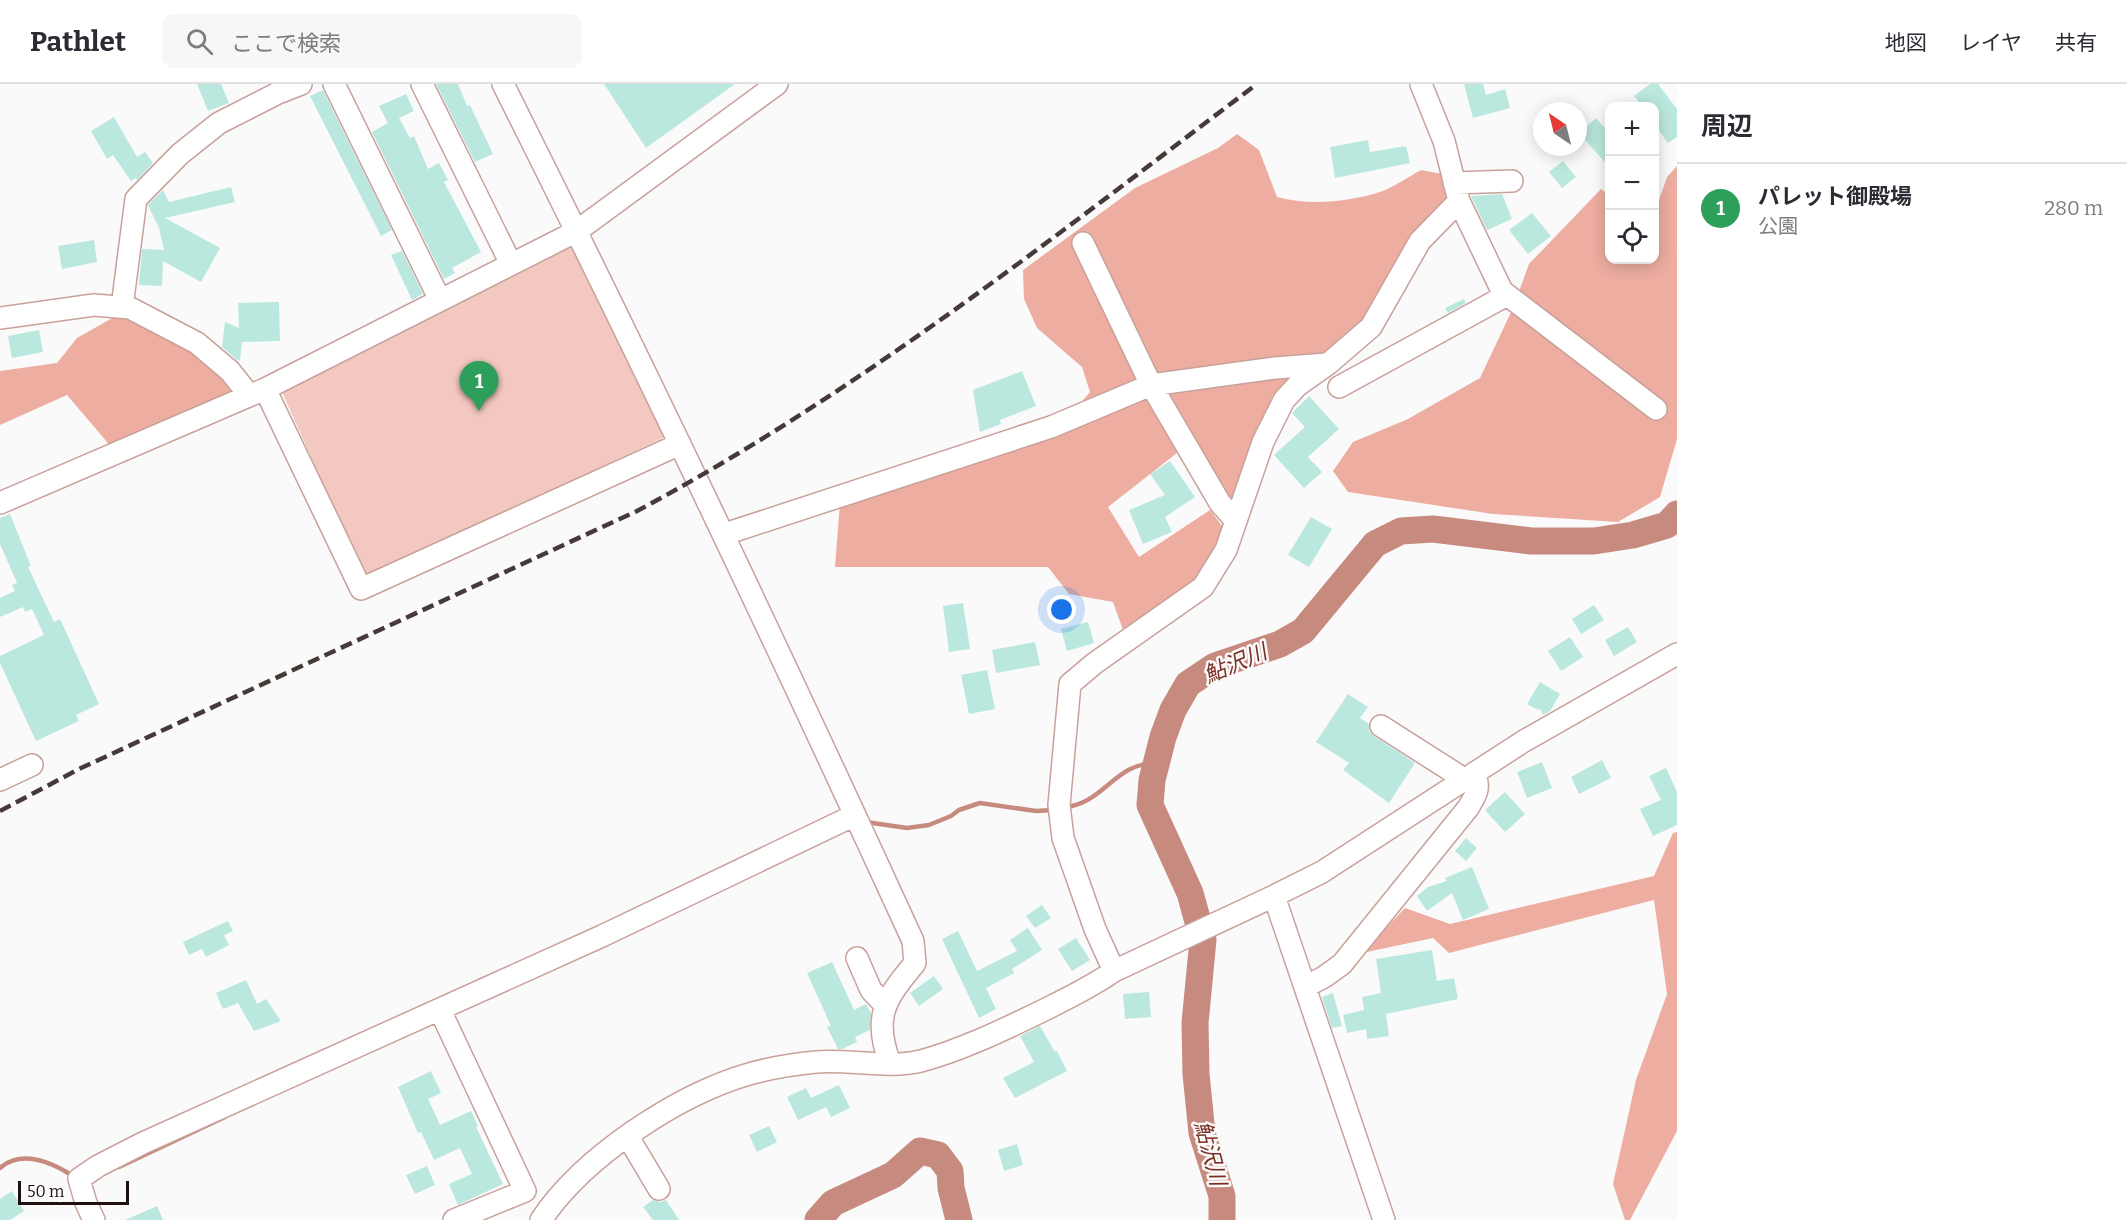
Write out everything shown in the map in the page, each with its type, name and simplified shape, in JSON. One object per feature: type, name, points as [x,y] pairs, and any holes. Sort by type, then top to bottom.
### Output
[{"type":"street","points":[[122,308],[136,199],[180,154],[219,123],[278,88],[302,84]]},
{"type":"street","points":[[334,84],[440,300]]},
{"type":"street","points":[[422,84],[511,264]]},
{"type":"street","points":[[503,84],[725,534],[913,941],[915,963],[893,990],[881,1017],[886,1053],[890,1063]]},
{"type":"street","points":[[0,503],[257,392],[577,231],[777,84]]},
{"type":"street","points":[[1420,84],[1444,141],[1457,192],[1502,291],[1656,409]]},
{"type":"street","points":[[1114,971],[1095,929],[1063,838],[1059,805],[1070,684],[1095,663],[1203,587],[1226,550],[1263,442],[1284,400],[1297,386],[1328,364],[1371,327],[1420,241],[1457,192],[1512,181]]},
{"type":"street","points":[[1083,243],[1151,385],[1220,503],[1236,521]]},
{"type":"street","points":[[1339,387],[1507,295]]},
{"type":"street","points":[[0,318],[94,305],[130,308],[197,343],[257,392],[361,589],[680,444]]},
{"type":"street","points":[[725,534],[1051,427],[1151,385],[1275,368],[1328,364]]},
{"type":"street","points":[[541,1220],[581,1173],[628,1137],[687,1098],[750,1073],[818,1062],[919,1061],[952,1051],[1005,1029],[1093,986],[1114,971],[1188,938],[1322,872],[1524,741],[1677,654]]},
{"type":"street","points":[[1305,987],[1324,978],[1341,964],[1478,793],[1478,782],[1380,726]]},
{"type":"street","points":[[0,780],[32,765]]},
{"type":"street","points":[[94,1220],[79,1179],[98,1166],[143,1143],[602,936],[855,815]]},
{"type":"street","points":[[1274,896],[1384,1220]]},
{"type":"street","points":[[857,958],[871,990],[886,1006]]},
{"type":"street","points":[[440,1010],[525,1191],[454,1220]]},
{"type":"street","points":[[628,1137],[659,1189]]},
{"type":"shaded area","points":[[1237,134],[1259,150],[1277,197],[1315,202],[1355,198],[1385,190],[1421,170],[1442,174],[1449,200],[1374,311],[1315,365],[1273,395],[1231,500],[1191,442],[1108,507],[1139,557],[1210,510],[1226,531],[1193,593],[1123,630],[1113,602],[1069,594],[1048,567],[835,567],[840,503],[1052,436],[1090,392],[1082,367],[1037,328],[1024,299],[1023,270],[1135,188],[1218,148]]},
{"type":"shaded area","points":[[1677,166],[1677,439],[1660,497],[1618,522],[1493,514],[1348,492],[1333,471],[1353,442],[1408,419],[1480,378],[1513,308],[1529,264],[1601,189],[1605,192],[1605,264],[1659,264],[1659,200],[1667,177]]},
{"type":"shaded area","points":[[579,235],[678,431],[365,577],[281,390]]},
{"type":"shaded area","points":[[130,308],[211,355],[249,395],[114,454],[107,442],[67,395],[0,425],[0,371],[57,363],[77,338]]},
{"type":"shaded area","points":[[1677,832],[1677,1131],[1630,1220],[1625,1220],[1613,1184],[1636,1080],[1667,994],[1654,900],[1449,953],[1433,938],[1362,953],[1405,908],[1450,924],[1654,876],[1673,833]]},
{"type":"building","points":[[197,84],[221,84],[229,103],[208,111]]},
{"type":"building","points":[[436,84],[458,84],[493,154],[475,162]]},
{"type":"building","points":[[604,84],[735,84],[646,148]]},
{"type":"building","points":[[1464,84],[1483,84],[1486,95],[1505,89],[1510,108],[1473,118]]},
{"type":"building","points":[[1650,84],[1658,84],[1677,109],[1677,137],[1668,143],[1659,131],[1659,102],[1639,102],[1634,96]]},
{"type":"building","points":[[323,90],[392,230],[381,236],[310,96]]},
{"type":"building","points":[[406,94],[414,111],[399,118],[410,138],[414,136],[428,169],[439,163],[448,180],[444,182],[481,252],[452,268],[455,273],[444,279],[372,132],[388,123],[379,106]]},
{"type":"building","points":[[114,117],[137,157],[145,152],[153,163],[137,180],[136,178],[131,181],[113,155],[107,159],[91,131]]},
{"type":"building","points":[[1596,118],[1605,128],[1605,162],[1587,142],[1587,126]]},
{"type":"building","points":[[1368,140],[1370,152],[1406,146],[1410,163],[1335,178],[1330,147]]},
{"type":"building","points":[[1563,161],[1576,177],[1562,188],[1549,172]]},
{"type":"building","points":[[231,187],[235,202],[165,218],[220,248],[201,282],[163,261],[162,286],[139,285],[142,249],[164,250],[159,228],[148,205],[163,190],[169,202]]},
{"type":"building","points":[[1502,194],[1512,219],[1487,230],[1471,196]]},
{"type":"building","points":[[1532,213],[1551,236],[1528,254],[1509,230]]},
{"type":"building","points":[[94,240],[97,262],[62,269],[58,246]]},
{"type":"building","points":[[402,251],[423,294],[412,300],[391,255]]},
{"type":"building","points":[[1464,299],[1466,303],[1448,313],[1445,308]]},
{"type":"building","points":[[279,302],[280,341],[242,342],[240,360],[222,347],[225,322],[239,328],[238,303]]},
{"type":"building","points":[[39,330],[43,352],[12,358],[8,336]]},
{"type":"building","points":[[1022,371],[1036,406],[1000,420],[1001,424],[980,432],[973,390]]},
{"type":"building","points":[[1309,396],[1339,429],[1308,457],[1322,472],[1304,488],[1274,455],[1305,427],[1292,413]]},
{"type":"building","points":[[1170,461],[1195,497],[1165,517],[1172,532],[1143,544],[1129,510],[1165,495],[1150,474]]},
{"type":"building","points":[[10,514],[31,566],[28,567],[54,622],[60,619],[99,704],[76,715],[79,721],[36,741],[0,663],[0,656],[44,635],[32,609],[25,612],[23,607],[0,617],[0,598],[15,591],[12,585],[17,583],[0,544],[0,518]]},
{"type":"building","points":[[1311,517],[1332,529],[1309,567],[1288,555]]},
{"type":"building","points":[[963,603],[970,649],[949,652],[943,606]]},
{"type":"building","points":[[1594,605],[1604,620],[1581,634],[1572,619]]},
{"type":"building","points":[[1088,622],[1094,643],[1067,651],[1061,629]]},
{"type":"building","points":[[1628,627],[1637,642],[1614,656],[1605,640]]},
{"type":"building","points":[[1570,637],[1583,657],[1561,671],[1548,651]]},
{"type":"building","points":[[1035,642],[1040,665],[996,673],[992,650]]},
{"type":"building","points":[[987,670],[995,709],[969,714],[961,675]]},
{"type":"building","points":[[1540,682],[1560,694],[1550,711],[1543,715],[1540,709],[1527,704]]},
{"type":"building","points":[[1348,694],[1368,707],[1360,718],[1369,724],[1369,731],[1415,763],[1389,803],[1343,770],[1349,763],[1316,742]]},
{"type":"building","points":[[1602,760],[1611,778],[1579,794],[1571,777]]},
{"type":"building","points":[[1542,762],[1552,788],[1527,798],[1517,772]]},
{"type":"building","points":[[1666,768],[1677,792],[1677,825],[1653,836],[1640,809],[1661,800],[1649,776]]},
{"type":"building","points":[[1505,792],[1525,814],[1505,832],[1485,810]]},
{"type":"building","points":[[1466,838],[1477,848],[1466,861],[1455,851]]},
{"type":"building","points":[[1472,867],[1489,909],[1463,920],[1452,893],[1427,911],[1417,896],[1428,887],[1447,881],[1445,878]]},
{"type":"building","points":[[1042,905],[1051,918],[1035,928],[1026,916]]},
{"type":"building","points":[[228,921],[233,931],[224,935],[229,945],[206,957],[202,949],[189,955],[183,942]]},
{"type":"building","points":[[1028,928],[1042,950],[1012,969],[1014,973],[986,988],[996,1009],[979,1018],[942,939],[958,931],[977,971],[1017,951],[1010,940]]},
{"type":"building","points":[[1076,938],[1090,960],[1072,971],[1058,949]]},
{"type":"building","points":[[1432,950],[1437,981],[1454,978],[1458,999],[1386,1014],[1389,1036],[1367,1039],[1366,1029],[1347,1033],[1343,1015],[1364,1010],[1362,997],[1381,993],[1376,959]]},
{"type":"building","points":[[832,962],[854,1010],[866,1004],[871,1013],[870,1030],[855,1037],[857,1042],[842,1049],[838,1049],[827,1027],[831,1026],[807,973]]},
{"type":"building","points":[[934,976],[943,989],[919,1006],[910,993]]},
{"type":"building","points":[[246,980],[257,1004],[266,999],[281,1021],[254,1031],[238,1003],[223,1009],[216,993]]},
{"type":"building","points":[[1149,992],[1151,1017],[1125,1019],[1123,994]]},
{"type":"building","points":[[1333,993],[1342,1026],[1332,1028],[1322,997]]},
{"type":"building","points":[[1040,1026],[1067,1071],[1015,1098],[1003,1078],[1034,1062],[1020,1036]]},
{"type":"building","points":[[431,1071],[441,1093],[428,1099],[440,1125],[471,1111],[478,1126],[476,1127],[503,1184],[458,1205],[449,1184],[472,1174],[460,1148],[434,1160],[421,1132],[418,1133],[398,1087]]},
{"type":"building","points":[[839,1085],[850,1108],[831,1117],[826,1107],[798,1120],[787,1097],[806,1088],[811,1098]]},
{"type":"building","points":[[769,1126],[777,1142],[757,1152],[749,1135]]},
{"type":"building","points":[[1017,1144],[1023,1165],[1004,1171],[998,1150]]},
{"type":"building","points":[[427,1166],[435,1185],[415,1194],[406,1175]]},
{"type":"building","points":[[12,1191],[24,1211],[10,1220],[0,1220],[0,1199]]},
{"type":"building","points":[[653,1200],[660,1202],[666,1200],[679,1220],[653,1220],[643,1207]]},
{"type":"building","points":[[157,1206],[163,1220],[125,1220]]},
{"type":"waterway","name":"鮎沢川","points":[[1222,1220],[1222,1196],[1202,1133],[1196,1074],[1195,1023],[1203,940],[1190,893],[1150,805],[1152,780],[1163,737],[1173,710],[1188,684],[1215,666],[1280,644],[1303,631],[1375,544],[1401,531],[1433,529],[1531,541],[1594,541],[1633,535],[1667,525],[1677,514]]},
{"type":"waterway","points":[[1072,806],[1094,796],[1132,768],[1156,764]]},
{"type":"waterway","points":[[866,822],[907,828],[929,825],[959,810],[980,803],[1036,811],[1054,810]]},
{"type":"waterway","points":[[119,1167],[225,1117]]},
{"type":"waterway","name":"鮎沢川","points":[[818,1220],[833,1203],[893,1175],[920,1151],[938,1155],[950,1171],[951,1188],[959,1220]]},
{"type":"waterway","points":[[0,1168],[17,1160],[34,1159],[68,1173]]},
{"type":"railway","points":[[0,811],[79,769],[637,511],[719,465],[799,416],[954,310],[1257,84]]},
{"type":"place","name":"パレット御殿場","points":[[479,411]]}]
